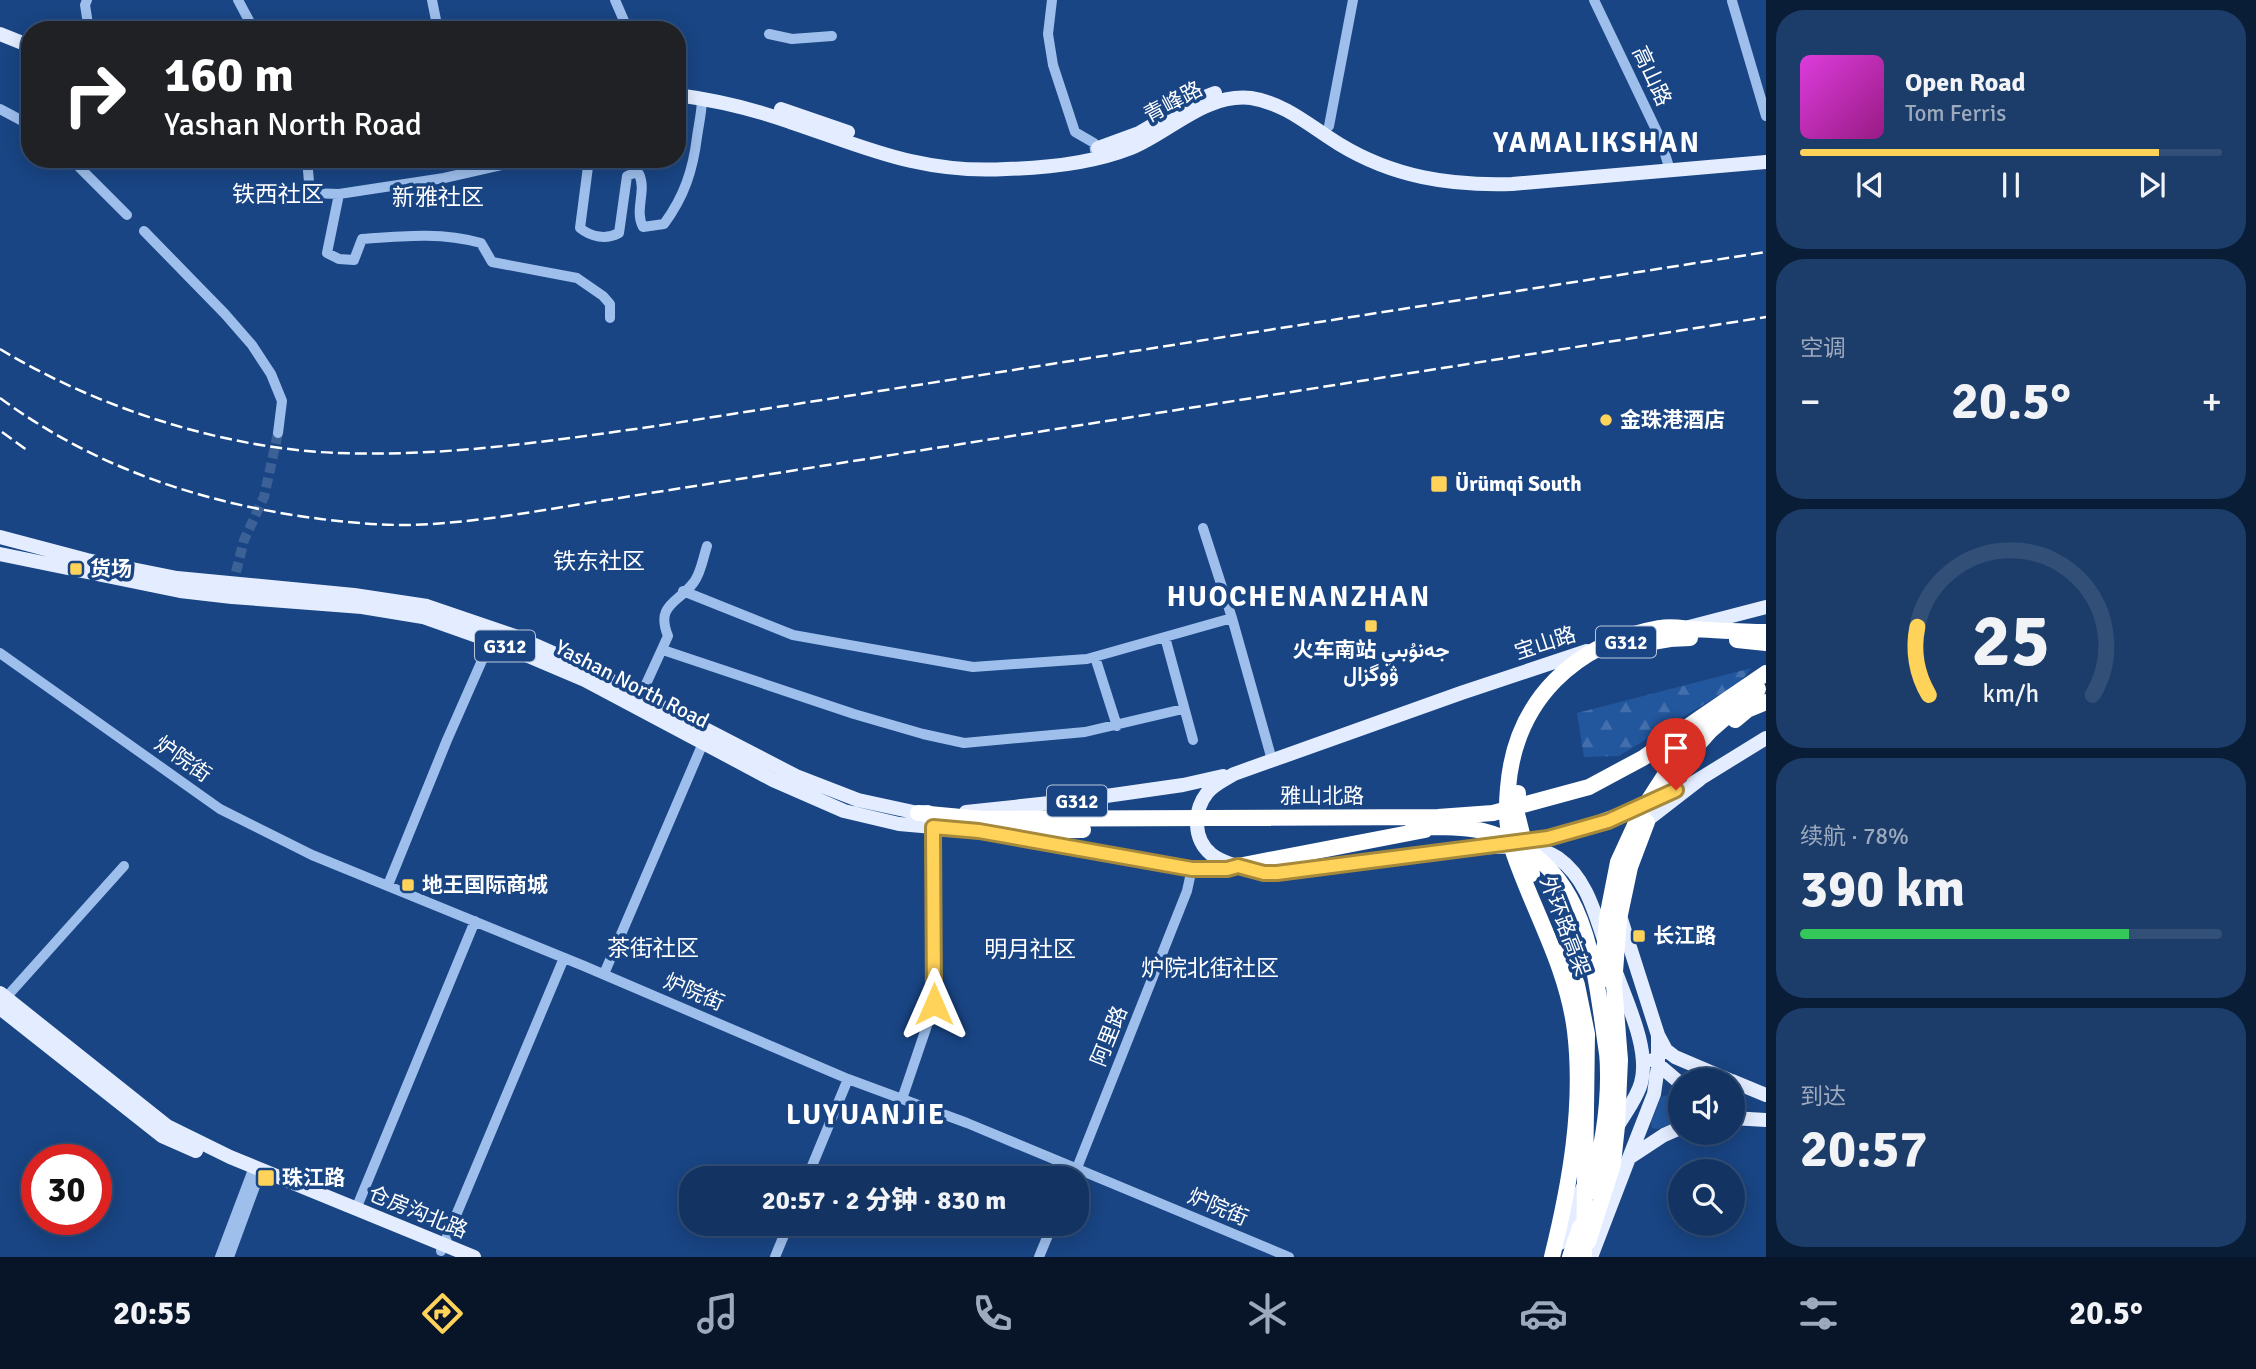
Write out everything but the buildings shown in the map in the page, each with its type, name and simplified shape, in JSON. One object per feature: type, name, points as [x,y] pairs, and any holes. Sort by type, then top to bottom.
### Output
[{"type":"highway","name":"外环路高架","points":[[1553,1257],[1564,1211],[1574,1142],[1577,1087],[1575,1031],[1558,960],[1512,849],[1505,816],[1509,776],[1516,746],[1529,715],[1550,683],[1584,656],[1616,640],[1662,628],[1766,632]]},
{"type":"highway","name":"外环路高架","points":[[1583,1257],[1587,1034],[1577,985],[1566,953],[1537,893],[1517,814],[1519,780],[1525,748],[1538,717],[1558,691],[1592,663],[1624,647],[1670,639],[1712,637],[1766,643]]},
{"type":"highway","points":[[1570,1257],[1597,1168],[1605,1124],[1608,1060],[1602,986],[1607,918],[1618,862],[1641,812],[1709,727],[1766,673]]},
{"type":"highway","points":[[1583,1257],[1613,1164],[1620,1060],[1614,985],[1619,919],[1629,867],[1649,817],[1674,772],[1709,727],[1766,684]]},
{"type":"highway","points":[[1709,727],[1766,702]]},
{"type":"highway","name":"雅山北路","points":[[918,813],[983,820],[1438,817],[1493,813],[1589,787],[1709,727]]},
{"type":"highway","points":[[979,831],[1439,828],[1481,830],[1506,839],[1532,853],[1554,873],[1584,925],[1608,1060]]},
{"type":"highway","points":[[1238,866],[1439,828]]},
{"type":"main road","points":[[0,34],[21,42]]},
{"type":"main road","points":[[0,45],[21,52]]},
{"type":"main road","name":"青峰路","points":[[686,87],[768,104],[890,146],[950,159],[1008,160],[1129,149],[1206,106],[1231,98],[1248,98],[1276,105],[1368,160],[1415,177],[1474,185],[1511,184],[1766,154]]},
{"type":"main road","name":"青峰路","points":[[686,96],[766,114],[891,156],[945,167],[1009,169],[1096,153],[1139,133],[1192,102],[1227,90],[1252,90],[1279,96],[1363,147],[1391,160],[1462,176],[1766,162]]},
{"type":"main road","name":"Yashan North Road","points":[[1,545],[177,578],[354,595],[427,606],[512,635],[589,668],[640,695],[772,780],[844,811],[899,824],[979,831],[1192,869],[1227,869],[1238,866]]},
{"type":"main road","name":"Yashan North Road","points":[[234,584],[423,617],[491,640],[585,680],[796,776],[858,800],[918,813],[982,811],[1078,800],[1183,785],[1234,774]]},
{"type":"main road","name":"宝山路","points":[[1272,760],[1590,650],[1766,607]]},
{"type":"main road","name":"G312","points":[[1238,866],[1264,873],[1277,873],[1548,838],[1608,821],[1699,780],[1766,738]]},
{"type":"main road","name":"G312","points":[[1234,774],[1272,760]]},
{"type":"main road","points":[[1234,774],[1207,792],[1199,808],[1196,826],[1199,838],[1209,852],[1238,866]]},
{"type":"main road","points":[[1699,780],[1634,830],[1620,855],[1614,888],[1617,907],[1658,1035],[1666,1050],[1702,1068]]},
{"type":"main road","points":[[1493,846],[1541,850],[1557,857],[1578,876],[1592,906],[1642,1050],[1641,1082]]},
{"type":"main road","name":"仓房沟北路","points":[[2,1001],[167,1126],[256,1173],[447,1251],[474,1257]]},
{"type":"main road","points":[[1591,1257],[1654,1094],[1658,1035]]},
{"type":"main road","points":[[1642,1050],[1668,1074]]},
{"type":"main road","points":[[1553,1257],[1582,1189],[1641,1082],[1658,1066],[1680,1059]]},
{"type":"main road","points":[[1745,1086],[1766,1095]]},
{"type":"main road","points":[[1745,1111],[1764,1119]]},
{"type":"main road","points":[[1745,1118],[1764,1119]]},
{"type":"main road","points":[[1629,1158],[1668,1133]]},
{"type":"main road","name":"仓房沟北路","points":[[256,1173],[356,1209],[447,1251]]},
{"type":"street","points":[[87,0],[85,5],[88,21]]},
{"type":"street","points":[[238,0],[249,21]]},
{"type":"street","points":[[432,0],[436,21]]},
{"type":"street","points":[[615,0],[624,21]]},
{"type":"street","points":[[1052,0],[1048,34],[1053,65],[1075,132],[1089,139],[1096,153]]},
{"type":"street","points":[[1329,126],[1353,0]]},
{"type":"street","name":"高山路","points":[[1594,0],[1635,85],[1669,166]]},
{"type":"street","points":[[1731,1],[1766,116]]},
{"type":"street","points":[[769,34],[792,39],[832,36]]},
{"type":"street","points":[[588,168],[580,228],[585,232],[601,238],[619,233],[627,176],[634,173],[639,174],[642,182],[638,218],[643,227],[664,224],[681,199],[695,158],[702,98]]},
{"type":"street","points":[[0,109],[21,120]]},
{"type":"street","points":[[80,168],[127,215]]},
{"type":"street","points":[[308,168],[310,193],[339,194],[444,178],[489,168]]},
{"type":"street","points":[[339,194],[327,253],[339,259],[354,260],[362,239],[456,236],[481,243],[492,262],[577,278],[610,304],[610,318]]},
{"type":"street","points":[[144,231],[252,345],[271,374],[282,401],[278,433]]},
{"type":"street","points":[[1203,528],[1232,618],[1272,760]]},
{"type":"street","points":[[640,695],[663,650],[667,636],[663,626],[665,613],[671,603],[693,583],[707,546]]},
{"type":"street","points":[[683,591],[793,635],[973,667],[1087,659],[1232,618]]},
{"type":"street","points":[[1165,637],[1193,740]]},
{"type":"street","points":[[388,886],[491,640]]},
{"type":"street","points":[[663,650],[854,714],[964,743],[1086,732],[1183,709]]},
{"type":"street","name":"炉院街","points":[[0,653],[220,809],[312,855],[604,974],[848,1079],[967,1123],[1060,1166]]},
{"type":"street","points":[[1095,657],[1117,726]]},
{"type":"street","points":[[604,974],[706,737]]},
{"type":"street","points":[[902,1099],[934,1004],[933,827]]},
{"type":"street","points":[[2,1001],[124,866]]},
{"type":"street","name":"阿里路","points":[[1078,1166],[1187,891],[1192,869]]},
{"type":"street","points":[[356,1209],[475,921]]},
{"type":"street","points":[[447,1251],[564,958]]},
{"type":"street","points":[[812,1166],[848,1079]]},
{"type":"street","points":[[220,1257],[256,1173]]},
{"type":"street","points":[[229,1257],[256,1173]]},
{"type":"street","name":"炉院街","points":[[1089,1178],[1289,1257]]},
{"type":"street","points":[[775,1257],[784,1236]]},
{"type":"street","points":[[1039,1257],[1048,1236]]},
{"type":"green space","points":[[1752,668],[1739,683],[1619,756],[1584,757],[1577,713]]},
{"type":"green space","points":[[1668,1095],[1668,1126],[1652,1128],[1651,1122],[1661,1097]]},
{"type":"tunnel","points":[[236,572],[244,540],[264,497],[278,433]]},
{"type":"railway","points":[[0,349],[78,390],[163,422],[207,434],[295,450],[418,453],[498,447],[656,426],[1766,252]]},
{"type":"railway","points":[[0,398],[69,442],[105,460],[180,489],[258,509],[299,516],[378,524],[429,524],[527,513],[1766,317]]},
{"type":"railway","points":[[2,432],[28,451]]},
{"type":"place","name":"金珠港酒店","points":[[1606,420]]},
{"type":"place","name":"Ürümqi South","points":[[1439,484]]},
{"type":"place","name":"货场","points":[[76,569]]},
{"type":"place","name":"火车南站 جەنۇبىي ۋوگزال","points":[[1371,626]]},
{"type":"place","name":"地王国际商城","points":[[408,885]]},
{"type":"place","name":"长江路","points":[[1639,936]]},
{"type":"place","name":"珠江路","points":[[266,1178]]},
{"type":"district","name":"YAMALIKSHAN","points":[[1597,142]]},
{"type":"district","name":"铁西社区","points":[[278,194]]},
{"type":"district","name":"新雅社区","points":[[438,197]]},
{"type":"district","name":"铁东社区","points":[[599,561]]},
{"type":"district","name":"HUOCHENANZHAN","points":[[1299,596]]},
{"type":"district","name":"茶街社区","points":[[653,948]]},
{"type":"district","name":"明月社区","points":[[1030,949]]},
{"type":"district","name":"炉院北街社区","points":[[1210,968]]},
{"type":"district","name":"LUYUANJIE","points":[[866,1114]]},
{"type":"route","points":[[934,1004],[933,827],[979,831],[1192,869],[1227,869],[1238,866],[1264,873],[1277,873],[1548,838],[1608,821],[1676,790]]}]
